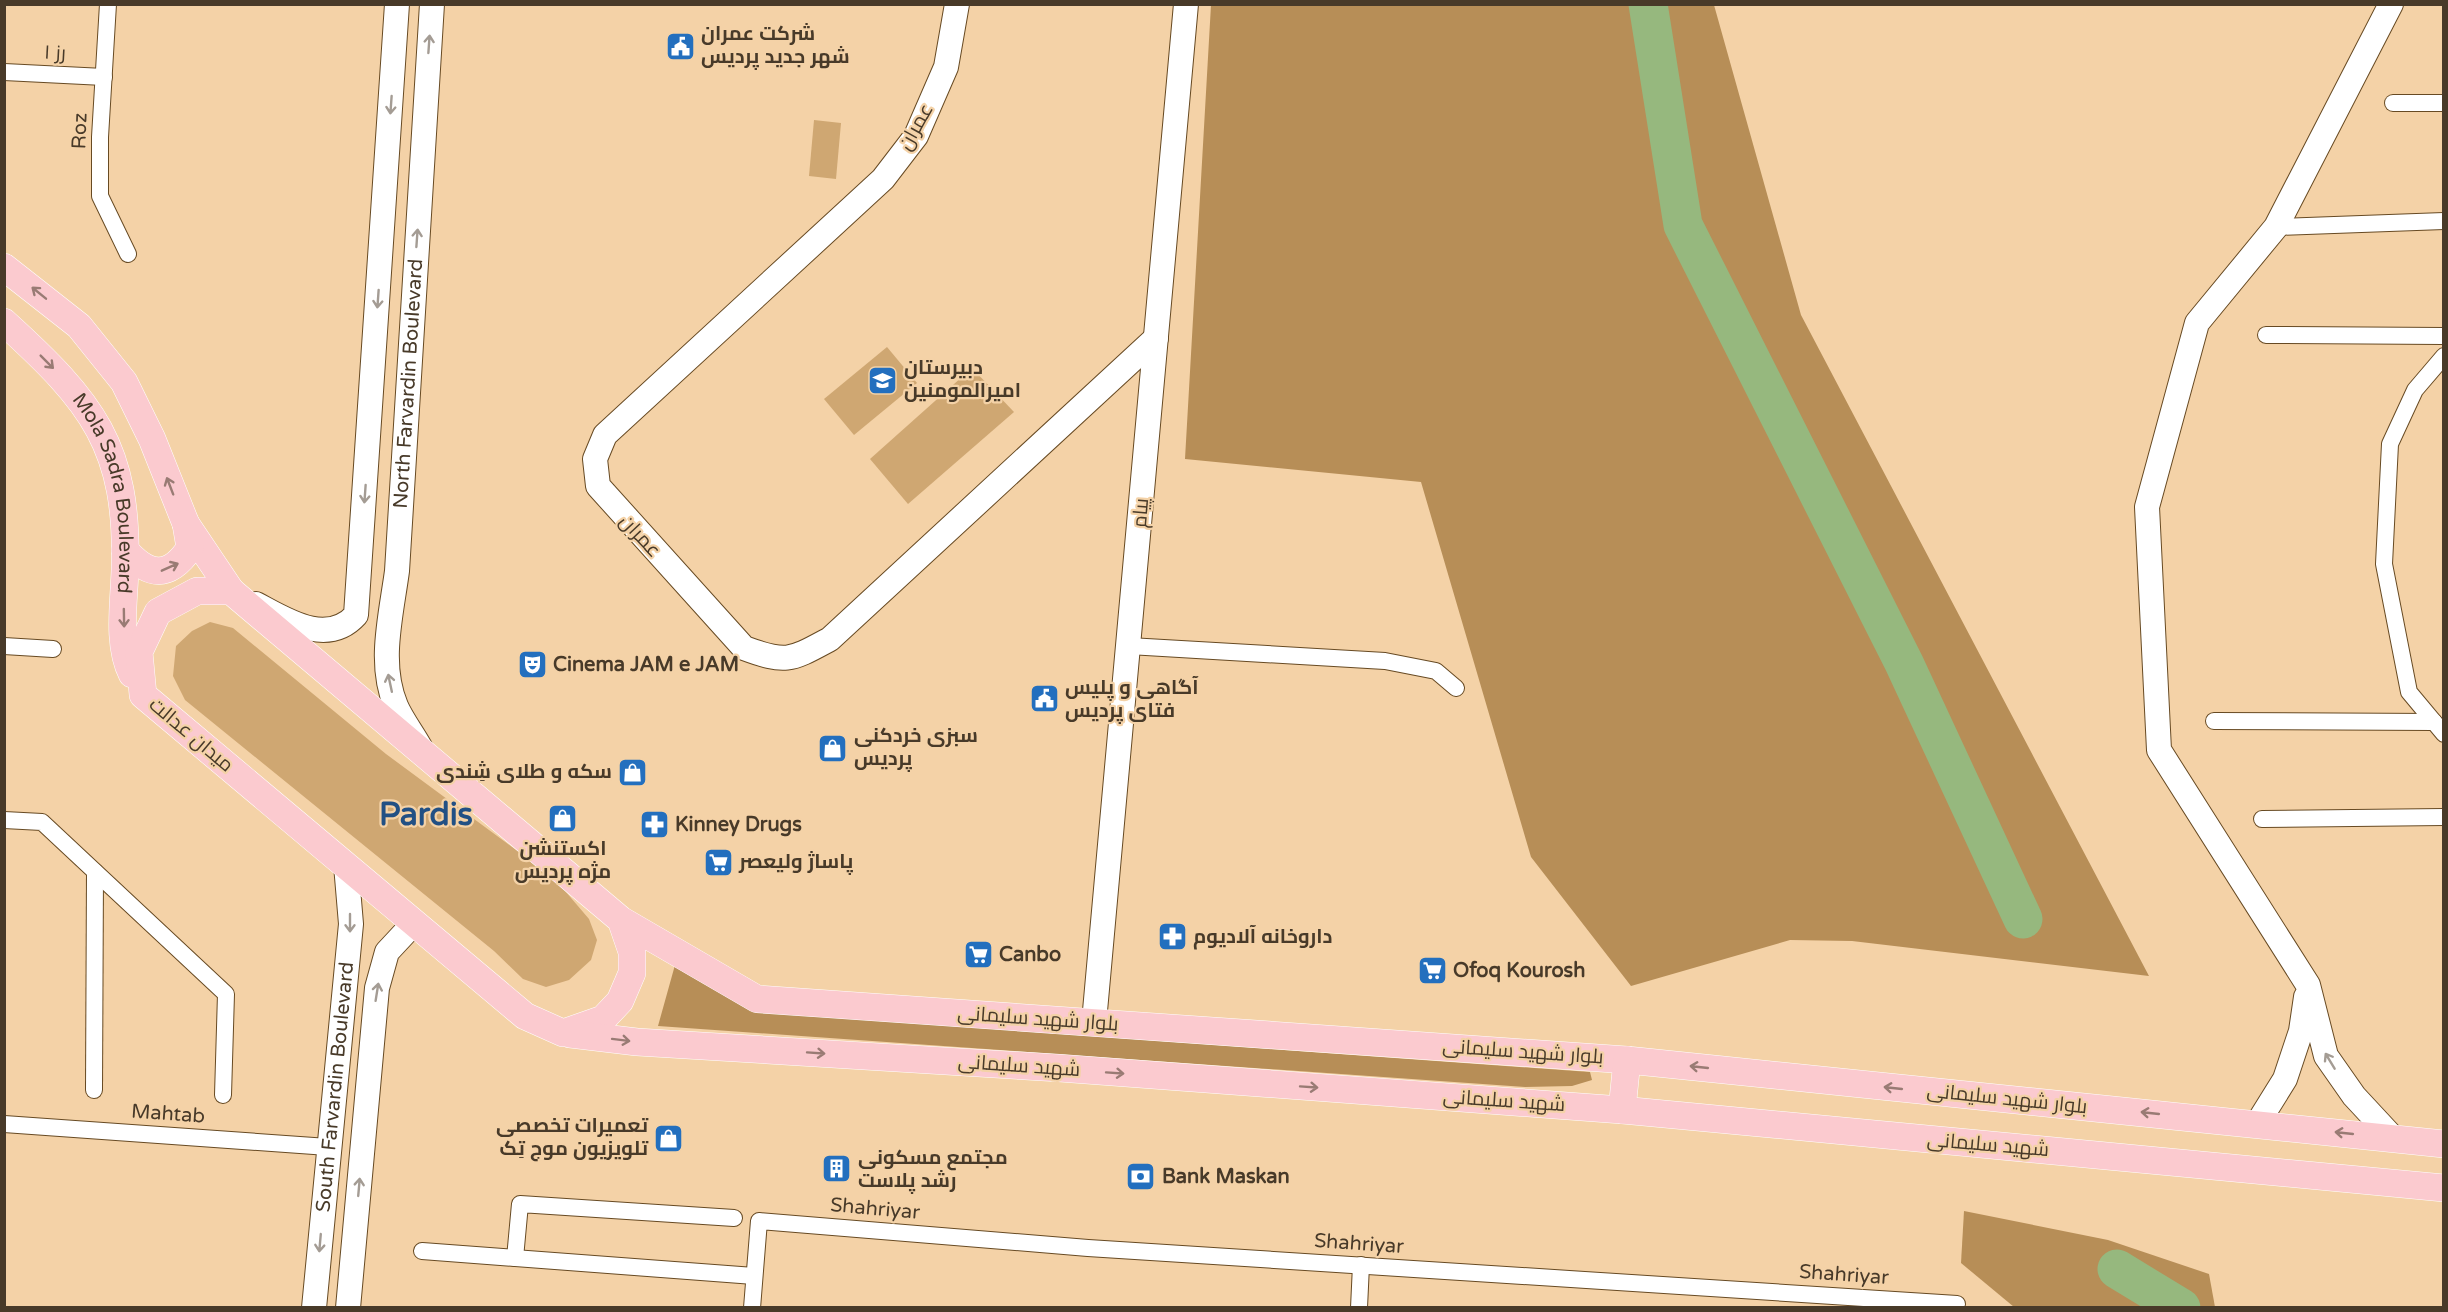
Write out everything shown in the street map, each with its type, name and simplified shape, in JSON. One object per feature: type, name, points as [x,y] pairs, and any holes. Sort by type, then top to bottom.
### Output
[{"type":"main road","points":[[4,267],[79,326],[124,382],[152,439],[186,524],[231,591],[621,920],[632,952],[632,973],[620,1001],[603,1019],[563,1033]]},
{"type":"main road","name":"Mola Sadra Boulevard","points":[[4,322],[49,363],[89,409],[114,461],[125,510],[123,620],[126,661],[143,694]]},
{"type":"main road","points":[[125,550],[136,563],[151,571],[174,567],[190,548],[186,524]]},
{"type":"main road","name":"میدان عدالت","points":[[231,591],[197,591],[158,612],[140,652],[143,694],[525,1016],[563,1033]]},
{"type":"main road","name":"بلوار شهید سلیمانی","points":[[621,920],[757,999],[1627,1060],[2444,1143]]},
{"type":"main road","name":"شهید سلیمانی","points":[[563,1033],[637,1042],[1059,1068],[1622,1110],[2444,1188]]},
{"type":"main road","points":[[1622,1110],[1627,1060]]},
{"type":"street","name":"Roz","points":[[108,4],[100,196],[128,254]]},
{"type":"street","name":"North Farvardin Boulevard","points":[[231,591],[299,626],[323,631],[347,626],[356,615],[397,4]]},
{"type":"street","name":"North Farvardin Boulevard","points":[[425,754],[397,708],[388,681],[386,649],[397,572],[432,4]]},
{"type":"street","name":"عمران","points":[[957,4],[946,67],[916,136],[883,179],[604,435],[596,459],[598,486],[612,505],[744,648],[775,660],[800,655],[830,639],[1156,338]]},
{"type":"street","name":"پیام","points":[[1094,1022],[1186,4]]},
{"type":"street","points":[[2391,4],[2276,227],[2197,322],[2147,507],[2159,750],[2308,985],[2326,1056],[2354,1096],[2393,1138]]},
{"type":"street","name":"رز ۱","points":[[4,72],[104,77]]},
{"type":"street","points":[[2393,104],[2444,103]]},
{"type":"street","points":[[2276,227],[2444,220]]},
{"type":"street","points":[[2266,335],[2444,336]]},
{"type":"street","points":[[2439,728],[2409,692],[2385,564],[2390,444],[2415,390],[2444,356]]},
{"type":"street","points":[[4,646],[53,649]]},
{"type":"street","points":[[1129,646],[1385,661],[1436,671],[1456,688]]},
{"type":"street","points":[[2214,721],[2439,728]]},
{"type":"street","points":[[2262,819],[2444,817]]},
{"type":"street","points":[[4,820],[42,822],[226,994],[223,1095]]},
{"type":"street","name":"South Farvardin Boulevard","points":[[314,1308],[351,924],[346,865]]},
{"type":"street","points":[[94,1090],[95,872]]},
{"type":"street","name":"South Farvardin Boulevard","points":[[348,1308],[377,988],[387,952],[414,922]]},
{"type":"street","points":[[2257,1124],[2285,1079],[2301,1031],[2308,985]]},
{"type":"street","name":"Mahtab","points":[[4,1124],[328,1147]]},
{"type":"street","points":[[515,1258],[520,1204],[734,1218]]},
{"type":"street","name":"Shahriyar","points":[[754,1276],[759,1221],[1088,1248],[1957,1304]]},
{"type":"street","points":[[422,1251],[754,1276],[752,1308]]},
{"type":"street","points":[[1359,1308],[1361,1265]]},
{"type":"shaded area","points":[[1211,5],[1714,5],[1801,315],[2149,976],[1852,941],[1790,940],[1631,986],[1531,857],[1421,482],[1185,459]]},
{"type":"shaded area","points":[[814,120],[841,123],[836,179],[809,176]]},
{"type":"shaded area","points":[[887,347],[917,383],[854,435],[824,399]]},
{"type":"shaded area","points":[[972,368],[1014,412],[908,504],[870,459]]},
{"type":"shaded area","points":[[210,622],[233,628],[386,754],[554,878],[589,919],[597,940],[591,960],[569,980],[546,987],[523,979],[494,951],[185,700],[173,676],[176,646],[192,631]]},
{"type":"shaded area","points":[[675,965],[756,1012],[1590,1072],[1592,1080],[1572,1086],[1525,1087],[658,1026]]},
{"type":"shaded area","points":[[1964,1211],[2108,1240],[2209,1274],[2215,1307],[2014,1307],[1961,1263]]},
{"type":"waterway","points":[[1648,4],[1683,225],[1904,663],[2023,919]]},
{"type":"waterway","points":[[2117,1269],[2181,1308]]},
{"type":"place","name":"شرکت عمران شهر جدید پردیس","points":[[680,46]]},
{"type":"place","name":"دبیرستان امیرالمومنین","points":[[883,380]]},
{"type":"place","name":"Cinema JAM e JAM","points":[[532,665]]},
{"type":"place","name":"آگاهی و پلیس فتای پردیس","points":[[1044,699]]},
{"type":"place","name":"سبزی خردکنی پردیس","points":[[833,748]]},
{"type":"place","name":"سکه و طلای شِندی","points":[[633,772]]},
{"type":"place","name":"اکستنشن مژه پردیس","points":[[563,818]]},
{"type":"place","name":"Kinney Drugs","points":[[654,825]]},
{"type":"place","name":"پاساژ ولیعصر","points":[[718,862]]},
{"type":"place","name":"داروخانه آلادیوم","points":[[1172,937]]},
{"type":"place","name":"Canbo","points":[[978,955]]},
{"type":"place","name":"Ofoq Kourosh","points":[[1432,971]]},
{"type":"place","name":"تعمیرات تخصصی تلویزیون موج تِک","points":[[669,1138]]},
{"type":"place","name":"مجتمع مسکونی رشد پلاست","points":[[837,1169]]},
{"type":"place","name":"Bank Maskan","points":[[1141,1177]]},
{"type":"district","name":"Pardis","points":[[426,815]]}]
